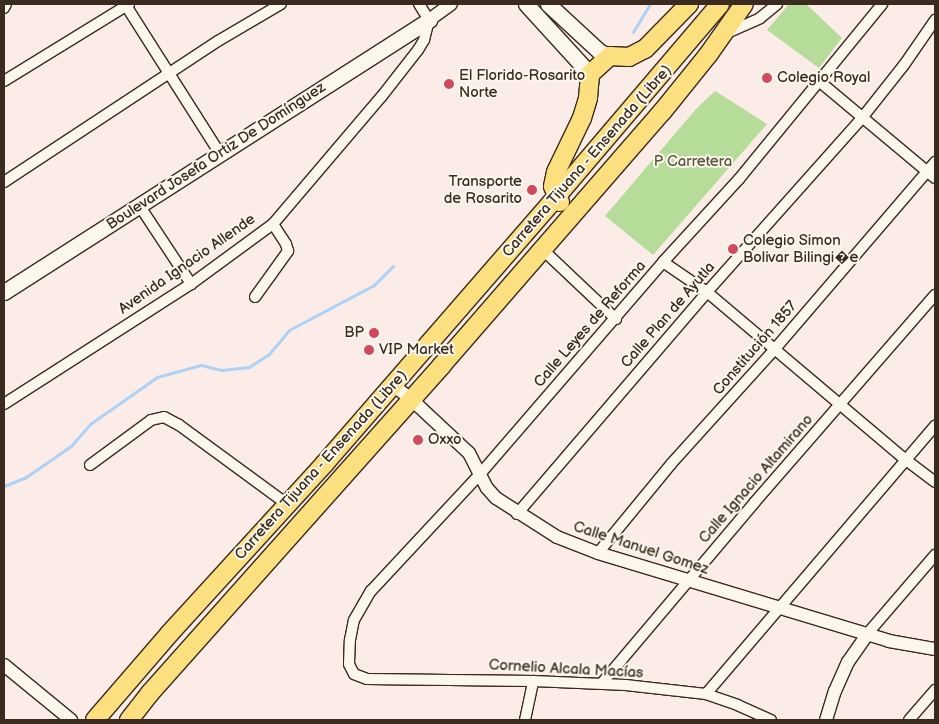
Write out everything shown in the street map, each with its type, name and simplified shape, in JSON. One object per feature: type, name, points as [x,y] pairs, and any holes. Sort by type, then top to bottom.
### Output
[{"type":"highway","points":[[503,294],[502,283],[504,275],[557,213],[560,202],[556,197],[553,186],[556,172],[582,118],[588,98],[590,74],[610,56],[629,57],[645,49],[689,4]]},
{"type":"highway","name":"Carretera Tijuana - Ensenada (Libre)","points":[[95,720],[393,385],[720,4]]},
{"type":"highway","name":"Carretera Tijuana - Ensenada (Libre)","points":[[129,720],[150,693],[662,112],[722,36],[740,6]]},
{"type":"main road","points":[[526,4],[590,74]]},
{"type":"main road","points":[[548,4],[600,52],[610,56]]},
{"type":"main road","name":"Boulevard Josefa Ortiz De Domínguez","points":[[4,292],[219,152],[429,20]]},
{"type":"street","points":[[4,8],[6,4]]},
{"type":"street","points":[[4,82],[127,4],[219,152]]},
{"type":"street","points":[[4,182],[218,41],[281,4]]},
{"type":"street","points":[[419,4],[429,20],[451,4]]},
{"type":"street","points":[[722,36],[760,18],[778,4]]},
{"type":"street","name":"Calle Leyes de Reforma","points":[[354,674],[349,664],[350,640],[354,620],[363,602],[481,474],[663,262],[739,179],[882,4]]},
{"type":"street","name":"Avenida Ignacio Allende","points":[[4,404],[191,284],[272,224],[382,96],[418,50],[424,40],[429,20]]},
{"type":"street","name":"Calle Plan de Ayutla","points":[[517,514],[707,292],[862,118],[904,65],[935,20]]},
{"type":"street","points":[[819,81],[931,175]]},
{"type":"street","name":"Constitución 1857","points":[[598,553],[671,464],[931,175],[935,162]]},
{"type":"street","points":[[139,205],[191,284]]},
{"type":"street","points":[[255,297],[288,251],[286,244],[272,224]]},
{"type":"street","points":[[542,249],[616,319]]},
{"type":"street","points":[[663,262],[707,292],[774,350],[935,482]]},
{"type":"street","name":"Calle Ignacio Altamirano","points":[[602,683],[688,580],[935,295]]},
{"type":"street","name":"Calle Manuel Gomez","points":[[393,385],[411,399],[469,453],[487,488],[496,498],[517,514],[556,537],[598,553],[868,633],[889,641],[935,649]]},
{"type":"street","points":[[90,465],[151,420],[164,418],[179,425],[287,504]]},
{"type":"street","points":[[706,694],[935,426]]},
{"type":"street","points":[[826,720],[835,691],[848,662],[868,633],[935,555]]},
{"type":"street","points":[[4,665],[72,720]]},
{"type":"street","name":"Cornelio Alcala Macías","points":[[354,674],[367,679],[602,683],[706,694],[738,705],[771,720]]},
{"type":"street","points":[[525,720],[533,681]]},
{"type":"street","points":[[909,720],[935,690]]},
{"type":"green space","points":[[789,4],[806,4],[842,38],[819,68],[767,30]]},
{"type":"green space","name":"P Carretera","points":[[715,91],[767,124],[653,255],[605,216],[696,109]]},
{"type":"waterway","points":[[633,32],[650,4]]},
{"type":"waterway","points":[[4,486],[26,477],[71,446],[90,424],[157,377],[201,365],[221,370],[249,367],[269,354],[289,330],[374,285],[393,266]]},
{"type":"place","name":"Colegio Royal","points":[[767,78]]},
{"type":"place","name":"El Florido-Rosarito Norte","points":[[449,84]]},
{"type":"place","name":"Transporte de Rosarito","points":[[532,190]]},
{"type":"place","name":"Colegio Simon Bolivar Bilingi�e","points":[[733,249]]},
{"type":"place","name":"BP","points":[[374,333]]},
{"type":"place","name":"VIP Market","points":[[369,350]]},
{"type":"place","name":"Oxxo","points":[[418,440]]}]
